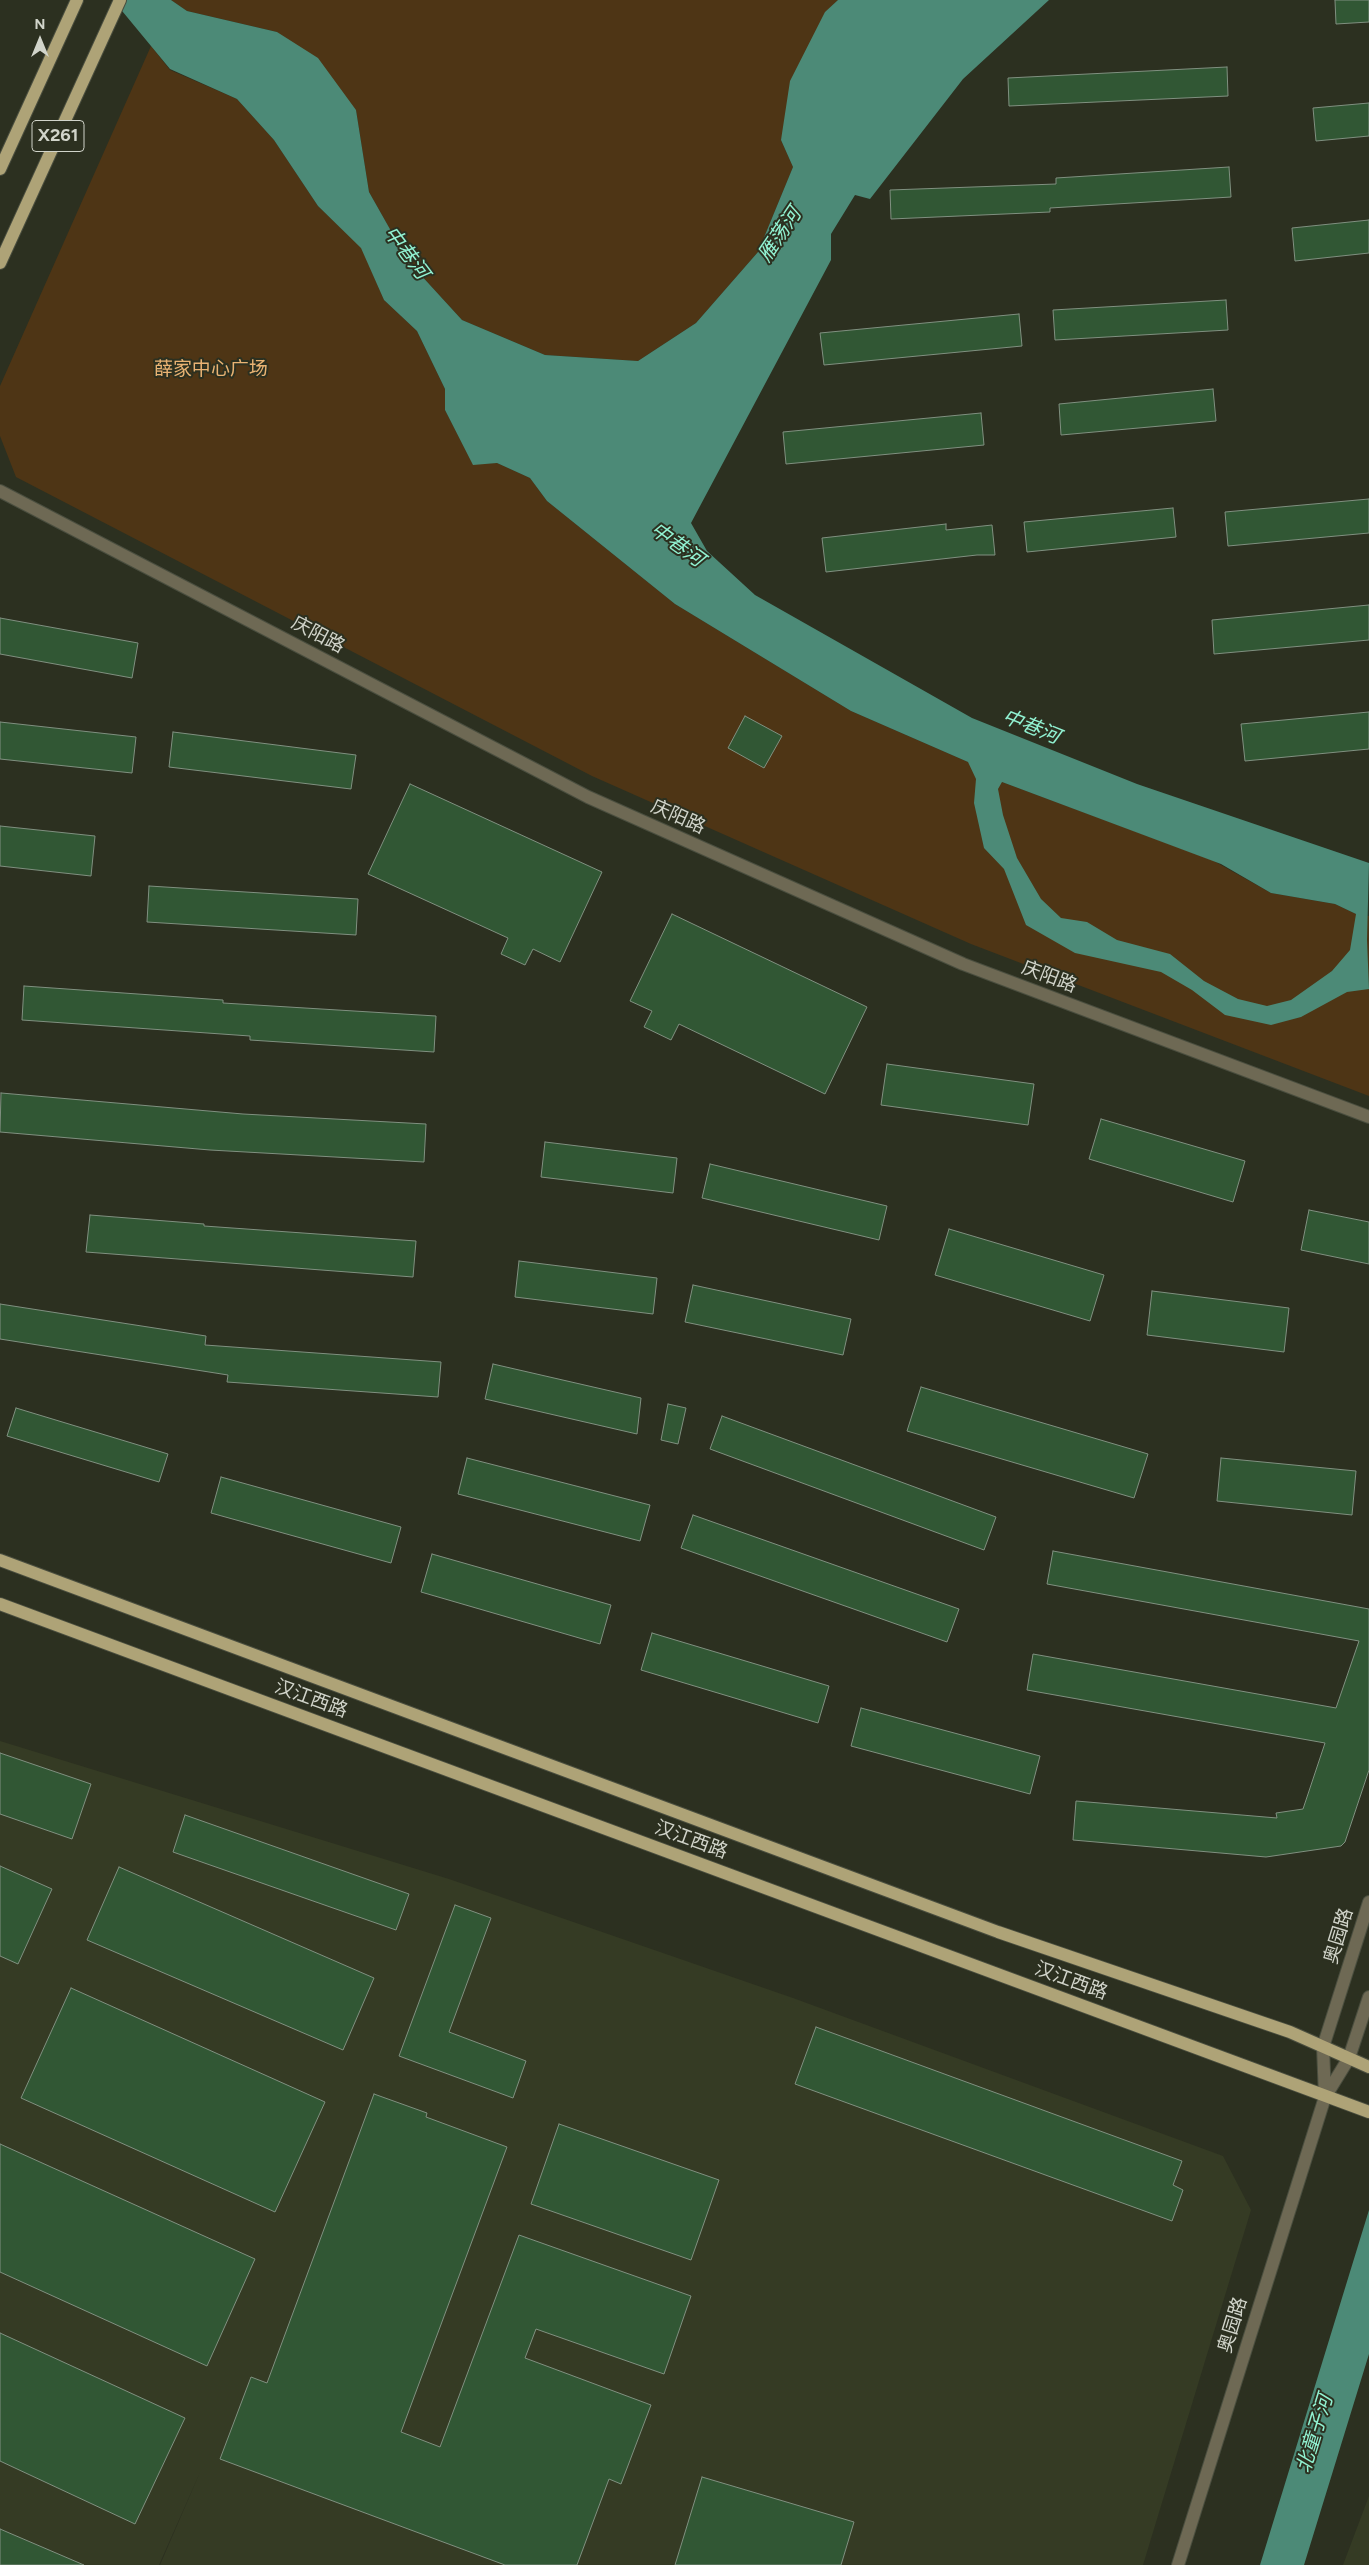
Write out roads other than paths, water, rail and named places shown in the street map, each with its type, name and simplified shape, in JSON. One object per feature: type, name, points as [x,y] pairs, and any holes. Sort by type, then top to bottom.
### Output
[{"type":"main road","name":"X261","points":[[0,169],[77,0]]},
{"type":"main road","name":"X261","points":[[0,263],[118,4]]},
{"type":"main road","name":"汉江西路","points":[[0,1560],[998,1932],[1290,2032],[1369,2067]]},
{"type":"main road","name":"汉江西路","points":[[0,1604],[1369,2112]]},
{"type":"street","name":"庆阳路","points":[[0,491],[588,797],[963,964],[1369,1117]]},
{"type":"street","name":"奥园路","points":[[1325,2097],[1323,2047],[1369,1902]]},
{"type":"street","name":"奥园路","points":[[1178,2565],[1325,2097],[1349,2058],[1369,1997]]},
{"type":"water","points":[[113,0],[171,0],[187,11],[277,32],[318,58],[356,110],[369,192],[408,261],[462,320],[545,355],[638,361],[696,323],[758,252],[793,167],[781,140],[790,81],[825,12],[838,0],[1049,0],[963,79],[870,199],[855,195],[831,234],[831,260],[691,523],[707,551],[755,595],[972,718],[1137,784],[1369,863],[1367,940],[1369,989],[1347,992],[1301,1017],[1271,1025],[1225,1015],[1192,990],[1161,972],[1075,953],[1026,925],[1004,869],[984,848],[974,803],[976,779],[968,762],[851,711],[675,604],[547,501],[530,478],[497,463],[473,465],[445,410],[445,389],[417,331],[384,300],[361,248],[318,206],[274,140],[237,99],[170,69]],"holes":[[[1002,782],[1221,864],[1271,893],[1335,904],[1356,914],[1350,950],[1332,971],[1291,1000],[1267,1006],[1238,999],[1204,981],[1170,954],[1117,940],[1087,922],[1061,918],[1041,899],[1017,858],[1003,815],[998,789]]]},
{"type":"water","name":"北童子河","points":[[1369,2210],[1369,2354],[1304,2565],[1260,2565]]},
{"type":"water label","name":"雁荡河","points":[[780,235]]},
{"type":"water label","name":"中巷河","points":[[406,253]]},
{"type":"water label","name":"中巷河","points":[[677,545]]},
{"type":"water label","name":"中巷河","points":[[1031,727]]},
{"type":"park label","name":"薛家中心广场","points":[[211,369]]}]
